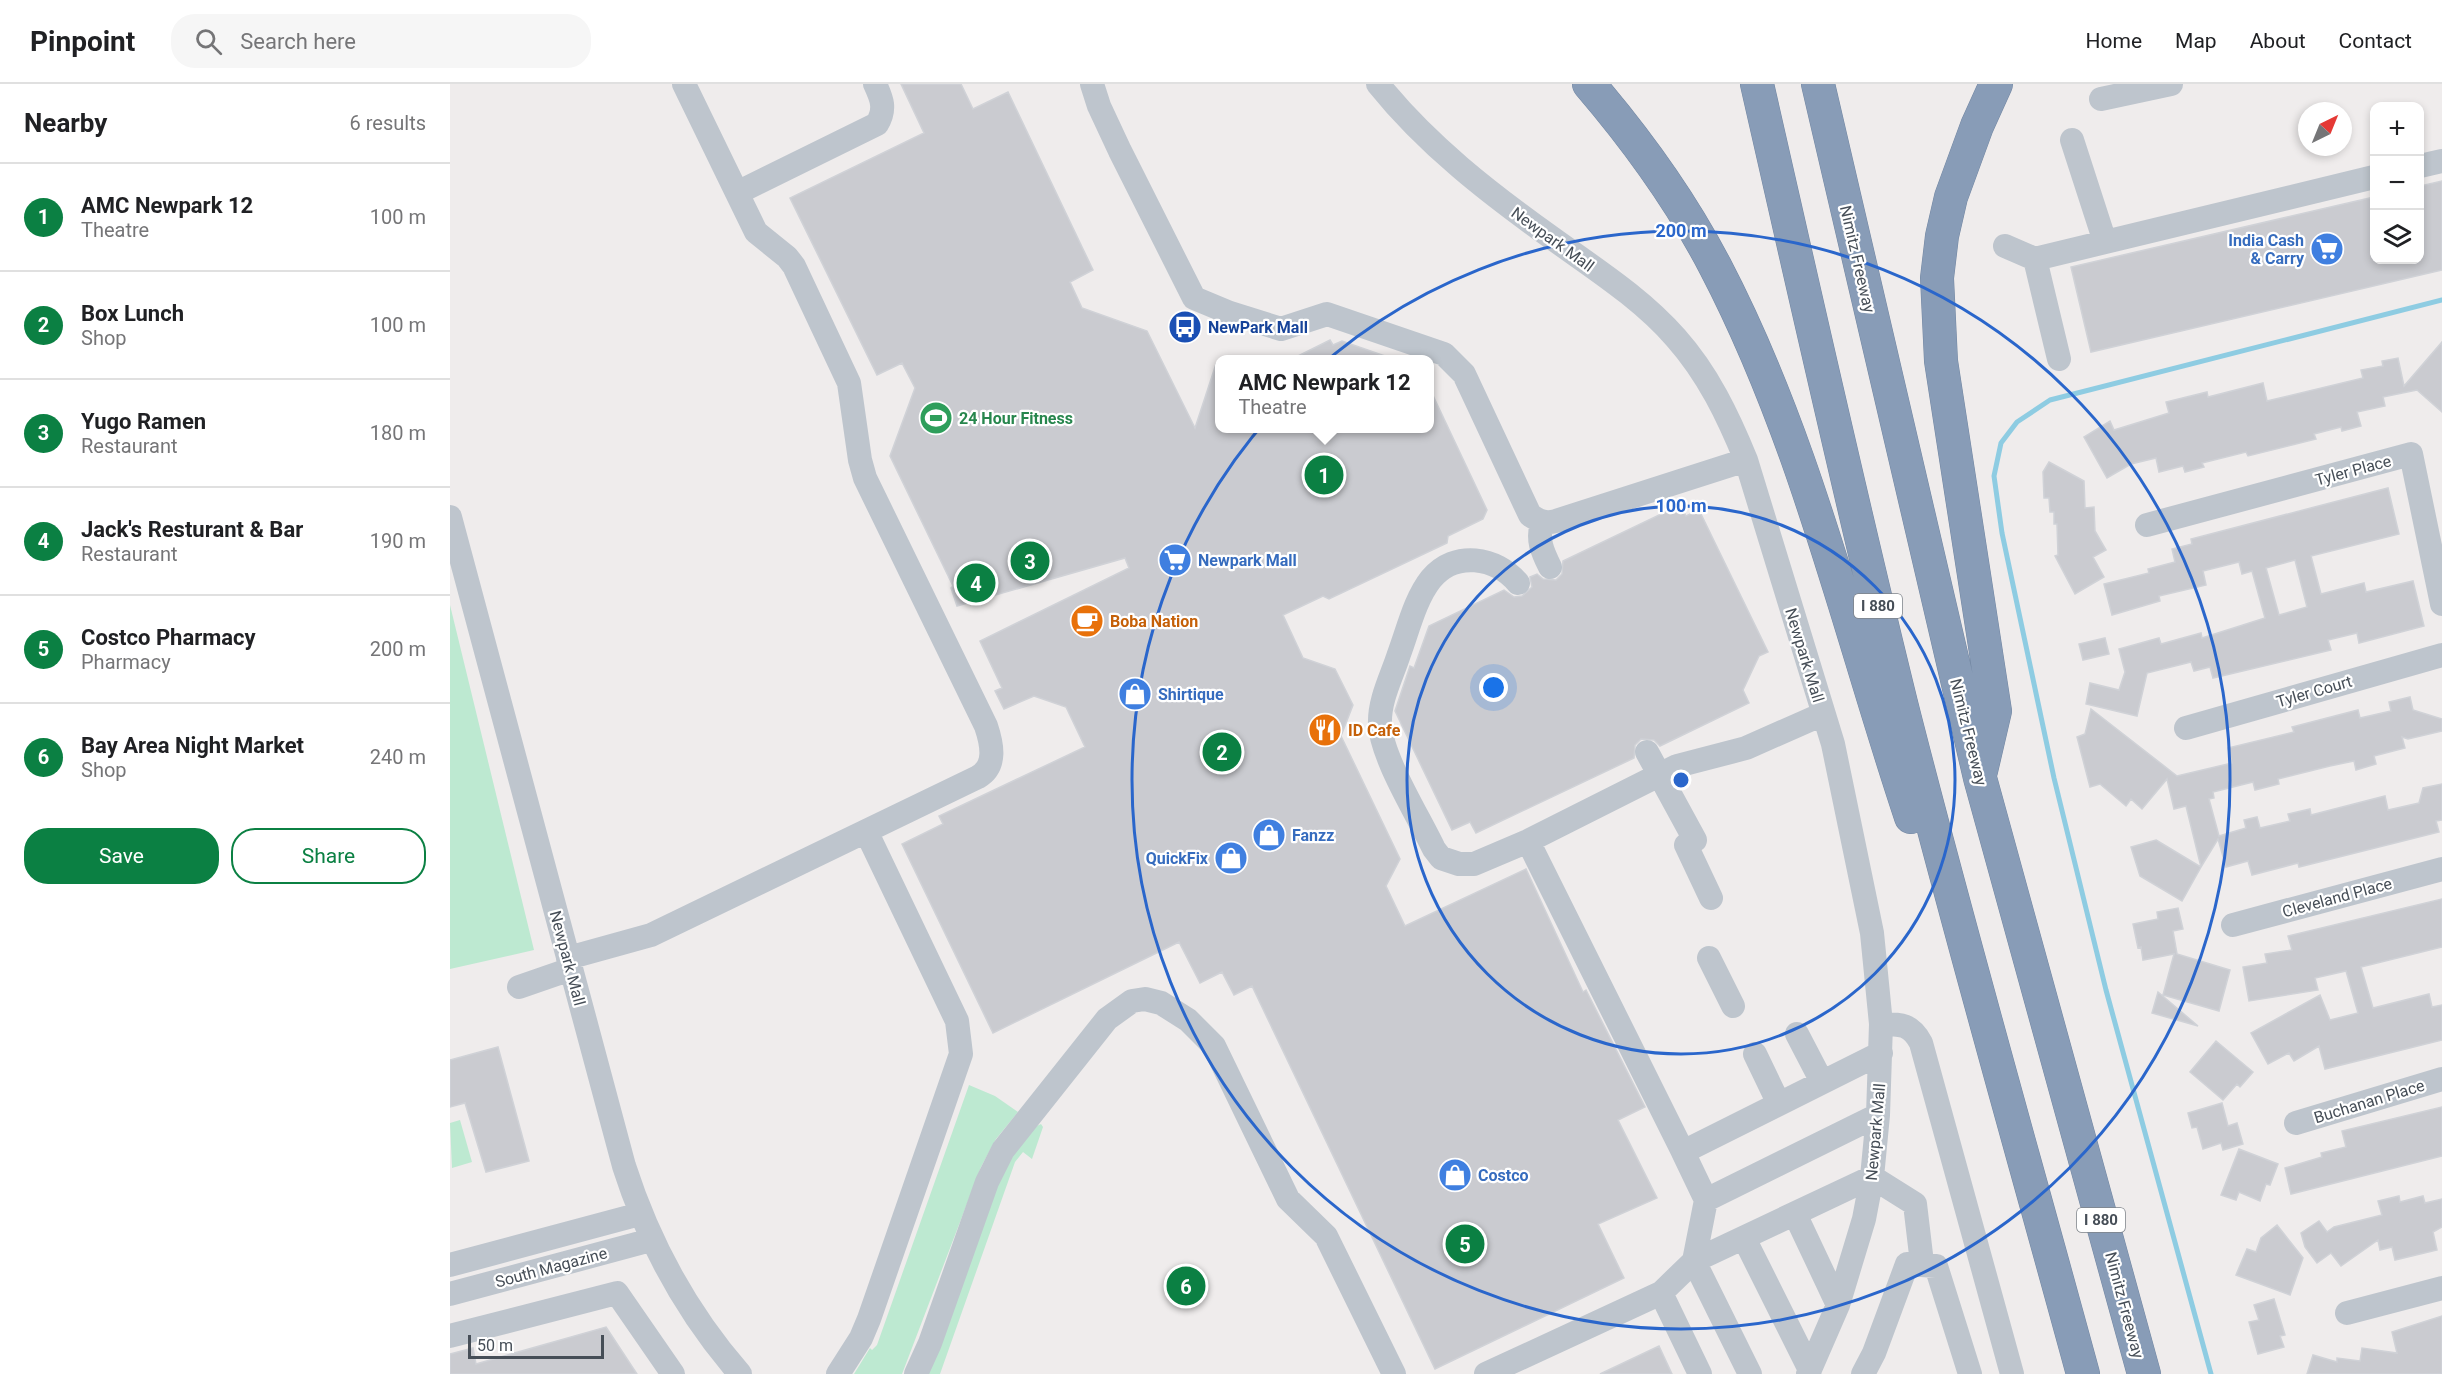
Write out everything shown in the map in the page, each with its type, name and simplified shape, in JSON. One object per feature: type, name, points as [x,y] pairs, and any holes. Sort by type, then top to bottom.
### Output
[{"type":"highway","points":[[1589,84],[1641,148],[1694,228],[1734,305],[1767,381],[1816,511],[1875,711],[2012,1124]]},
{"type":"highway","points":[[1743,84],[1797,259]]},
{"type":"highway","name":"I 880","points":[[1757,84],[1901,703],[2012,1124],[2083,1374]]},
{"type":"highway","name":"Nimitz Freeway","points":[[1818,84],[1905,465],[1980,778],[2144,1374]]},
{"type":"highway","points":[[1980,778],[1995,711],[1941,361],[1937,320],[1937,278],[1951,197],[1977,126],[1996,84]]},
{"type":"street","points":[[519,987],[569,963],[651,935],[982,775],[990,764],[991,744],[986,726],[865,478],[847,376],[794,266],[787,257],[756,232],[684,84]]},
{"type":"street","points":[[737,193],[877,124],[883,113],[882,98],[875,84]]},
{"type":"street","points":[[1092,84],[1116,142],[1194,298],[1230,313],[1281,329],[1327,314],[1444,354],[1464,374],[1530,515],[1542,522],[1556,521],[1746,460]]},
{"type":"street","name":"Newpark Mall","points":[[1378,84],[1414,124],[1474,180],[1628,293],[1669,330],[1706,378],[1730,422],[1746,460],[1833,744],[1872,933],[1881,1024],[1878,1115],[1872,1177],[1852,1261],[1838,1305],[1809,1372]]},
{"type":"street","points":[[2101,99],[2171,84]]},
{"type":"street","points":[[2072,140],[2104,242]]},
{"type":"street","points":[[2424,165],[2442,161]]},
{"type":"street","points":[[2005,246],[2036,259],[2370,178]]},
{"type":"street","points":[[2036,259],[2059,359]]},
{"type":"street","name":"Tyler Place","points":[[2148,525],[2411,454],[2442,604]]},
{"type":"street","points":[[1542,522],[1539,536],[1541,549],[1550,567]]},
{"type":"street","name":"Newpark Mall","points":[[451,527],[456,560],[624,1166],[640,1214],[669,1275],[733,1372]]},
{"type":"street","points":[[1518,583],[1509,572],[1496,564],[1479,559],[1446,567],[1431,579],[1416,608],[1380,711],[1380,724],[1389,756],[1434,849],[1441,858],[1459,864],[1474,864],[1527,841],[1677,766],[1746,748],[1823,714]]},
{"type":"street","name":"Tyler Court","points":[[2186,728],[2442,655]]},
{"type":"street","points":[[1647,752],[1690,842],[1712,898]]},
{"type":"street","points":[[838,1374],[861,1338],[869,1319],[961,1054],[957,1021],[866,831]]},
{"type":"street","points":[[1527,841],[1706,1200],[1694,1261],[1750,1374]]},
{"type":"street","name":"Cleveland Place","points":[[2233,925],[2442,870]]},
{"type":"street","points":[[1710,958],[1734,1006]]},
{"type":"street","points":[[916,1374],[930,1343],[987,1182],[1003,1150],[1107,1019],[1122,1006],[1145,999],[1161,1003],[1174,1010],[1214,1046],[1288,1199],[1326,1236],[1394,1374]]},
{"type":"street","points":[[1881,1024],[1903,1024],[1911,1027],[1921,1043],[2013,1374]]},
{"type":"street","points":[[1797,1034],[1822,1082]]},
{"type":"street","points":[[1683,1152],[1881,1053]]},
{"type":"street","points":[[1755,1054],[1779,1104]]},
{"type":"street","name":"Buchanan Place","points":[[2296,1123],[2442,1079]]},
{"type":"street","points":[[1706,1200],[1878,1115]]},
{"type":"street","points":[[1486,1374],[1661,1293],[1694,1261],[1872,1177],[1916,1203],[1922,1263]]},
{"type":"street","name":"South Magazine","points":[[450,1265],[640,1214]]},
{"type":"street","points":[[1795,1214],[1838,1305]]},
{"type":"street","points":[[1744,1238],[1809,1372]]},
{"type":"street","name":"South Magazine","points":[[450,1294],[651,1240]]},
{"type":"street","points":[[1863,1374],[1874,1353],[1907,1264],[1922,1263],[1936,1266],[1970,1374]]},
{"type":"street","points":[[2347,1313],[2442,1288]]},
{"type":"street","points":[[450,1336],[617,1293],[673,1374]]},
{"type":"street","points":[[1661,1293],[1700,1374]]},
{"type":"green space","points":[[450,605],[534,950],[450,969]]},
{"type":"green space","points":[[969,1085],[995,1096],[1018,1112],[996,1139],[981,1167],[902,1374],[854,1374],[870,1348],[872,1350],[877,1345]]},
{"type":"green space","points":[[460,1120],[472,1162],[452,1168],[450,1123]]},
{"type":"green space","points":[[1041,1124],[1043,1127],[1032,1159],[1023,1152],[1015,1162],[940,1374],[928,1374],[1000,1178],[1023,1140]]},
{"type":"building","name":"Newpark Mall","points":[[901,84],[961,84],[973,109],[1008,92],[1093,270],[1070,282],[1082,308],[1147,331],[1195,428],[1215,367],[1215,433],[1434,433],[1434,398],[1487,510],[1483,519],[1448,536],[1447,543],[1329,599],[1323,596],[1283,615],[1303,658],[1335,669],[1353,705],[1341,736],[1400,859],[1386,886],[1405,926],[1526,869],[1583,992],[1586,990],[1645,1107],[1618,1120],[1657,1198],[1598,1224],[1624,1278],[1435,1369],[1252,986],[1234,995],[1222,972],[1200,983],[1179,942],[993,1033],[902,844],[943,824],[939,816],[1085,747],[1066,707],[1034,696],[1004,709],[995,691],[1002,688],[980,641],[1129,568],[1125,558],[957,606],[951,588],[953,586],[890,456],[915,388],[902,363],[877,375],[790,198],[924,133]]},
{"type":"building","points":[[2442,181],[2442,270],[2091,352],[2071,267],[2370,198],[2370,264],[2424,264],[2424,185]]},
{"type":"building","name":"Newpark Mall","points":[[1330,340],[1333,345],[1342,341],[1382,355],[1300,355]]},
{"type":"building","points":[[2442,342],[2442,412],[2417,390],[2383,397],[2385,406],[2357,412],[2361,426],[2342,431],[2341,427],[2314,434],[2316,439],[2248,456],[2246,452],[2202,463],[2204,467],[2185,472],[2183,466],[2159,472],[2156,458],[2131,464],[2107,478],[2084,437],[2110,421],[2114,430],[2169,413],[2166,402],[2207,392],[2208,397],[2263,383],[2267,401],[2363,378],[2361,370],[2383,366],[2382,361],[2398,358],[2404,386]]},
{"type":"building","points":[[2049,462],[2084,481],[2085,508],[2094,507],[2095,531],[2106,550],[2093,557],[2104,577],[2075,594],[2055,556],[2058,555],[2057,524],[2054,524],[2054,512],[2050,512],[2049,498],[2044,498],[2043,472]]},
{"type":"building","points":[[2388,488],[2399,534],[2311,556],[2321,594],[2364,583],[2366,592],[2413,581],[2424,626],[2359,643],[2357,633],[2328,640],[2331,650],[2213,678],[2210,667],[2194,671],[2191,662],[2147,673],[2137,716],[2086,704],[2090,683],[2119,690],[2125,672],[2119,649],[2159,638],[2161,644],[2201,633],[2202,638],[2265,618],[2252,571],[2242,574],[2239,562],[2203,571],[2206,585],[2159,596],[2160,601],[2112,615],[2104,584],[2149,573],[2148,569],[2175,562],[2172,549],[2192,544],[2191,539]],"holes":[[[2295,560],[2307,607],[2279,615],[2266,568]]]},
{"type":"building","points":[[1680,505],[1686,516],[1699,510],[1768,652],[1759,656],[1743,690],[1749,703],[1660,746],[1654,740],[1641,739],[1635,745],[1634,758],[1476,833],[1470,822],[1452,830],[1395,711],[1410,666],[1414,668],[1429,626],[1504,590],[1514,597],[1522,596],[1532,587],[1530,577],[1537,574],[1543,579],[1556,580],[1562,574],[1563,561]]},
{"type":"building","points":[[2105,638],[2109,654],[2083,660],[2079,644]]},
{"type":"building","points":[[2410,697],[2413,710],[2442,719],[2442,731],[2408,739],[2402,737],[2405,748],[2374,756],[2376,764],[2356,770],[2354,761],[2278,779],[2279,784],[2255,790],[2253,782],[2213,792],[2214,798],[2209,799],[2219,836],[2246,828],[2244,820],[2257,817],[2260,828],[2290,821],[2288,814],[2310,809],[2311,815],[2385,796],[2388,810],[2419,803],[2423,788],[2442,784],[2442,820],[2436,821],[2439,832],[2299,867],[2298,863],[2252,875],[2248,861],[2226,867],[2218,839],[2201,867],[2186,806],[2174,809],[2167,779],[2142,809],[2131,799],[2126,806],[2100,784],[2090,787],[2077,737],[2085,734],[2091,709],[2177,776],[2232,763],[2228,748],[2294,732],[2292,727],[2358,710],[2360,718],[2391,711],[2389,702]]},
{"type":"building","points":[[2156,840],[2201,867],[2182,901],[2140,876],[2131,847]]},
{"type":"building","points":[[2442,899],[2442,947],[2361,967],[2373,1008],[2429,994],[2432,1007],[2442,1005],[2442,1040],[2325,1069],[2319,1046],[2294,1061],[2289,1053],[2268,1064],[2251,1033],[2320,995],[2330,1020],[2358,1013],[2346,971],[2315,978],[2318,990],[2249,1001],[2243,967],[2267,963],[2265,954],[2292,950],[2288,936]]},
{"type":"building","points":[[2178,908],[2183,929],[2173,931],[2177,954],[2230,970],[2219,1011],[2163,995],[2174,954],[2143,960],[2141,947],[2138,948],[2133,924],[2158,919],[2157,912]]},
{"type":"building","points":[[2158,992],[2198,1026],[2152,1013]]},
{"type":"building","points":[[2216,1041],[2253,1072],[2240,1087],[2237,1084],[2223,1100],[2190,1072]]},
{"type":"building","points":[[498,1047],[529,1161],[486,1172],[465,1103],[450,1107],[450,1060]]},
{"type":"building","points":[[2222,1103],[2228,1126],[2237,1123],[2243,1144],[2223,1150],[2221,1143],[2203,1149],[2197,1127],[2192,1128],[2188,1113]]},
{"type":"building","points":[[2442,1107],[2442,1156],[2291,1194],[2285,1168],[2322,1157],[2321,1153],[2346,1147],[2342,1131]]},
{"type":"building","points":[[2239,1149],[2278,1164],[2270,1185],[2266,1184],[2260,1201],[2239,1192],[2236,1200],[2221,1195]]},
{"type":"building","points":[[2399,1196],[2400,1202],[2423,1196],[2425,1203],[2442,1199],[2442,1227],[2433,1232],[2437,1250],[2395,1260],[2392,1247],[2380,1250],[2378,1240],[2341,1266],[2331,1253],[2317,1263],[2305,1247],[2301,1233],[2319,1221],[2327,1232],[2334,1227],[2382,1215],[2378,1201]]},
{"type":"building","points":[[2277,1225],[2303,1258],[2290,1295],[2236,1275],[2247,1249],[2256,1252],[2261,1238]]},
{"type":"building","points":[[2274,1299],[2285,1335],[2280,1336],[2284,1347],[2258,1354],[2249,1322],[2259,1320],[2254,1305]]},
{"type":"building","points":[[2442,1316],[2442,1374],[2307,1374],[2313,1355],[2337,1362],[2337,1358],[2360,1361],[2362,1348],[2397,1353],[2392,1332]]},
{"type":"building","points":[[606,1327],[637,1374],[450,1374],[450,1354],[473,1348],[476,1364]]},
{"type":"building","points":[[1659,1346],[1672,1374],[1600,1374]]},
{"type":"waterway","points":[[2211,1374],[2106,990],[2054,778],[2002,533],[1994,476],[2001,443],[2017,422],[2050,400],[2442,300]]},
{"type":"place","name":"India Cash & Carry","points":[[2327,249]]},
{"type":"place","name":"NewPark Mall","points":[[1185,327]]},
{"type":"place","name":"24 Hour Fitness","points":[[936,418]]},
{"type":"place","name":"AMC Newpark 12","points":[[1324,475]]},
{"type":"place","name":"Newpark Mall","points":[[1175,560]]},
{"type":"place","name":"Yugo Ramen","points":[[1030,561]]},
{"type":"place","name":"Jack's Resturant & Bar","points":[[976,583]]},
{"type":"place","name":"Boba Nation","points":[[1087,621]]},
{"type":"place","name":"Shirtique","points":[[1135,694]]},
{"type":"place","name":"ID Cafe","points":[[1325,730]]},
{"type":"place","name":"Box Lunch","points":[[1222,752]]},
{"type":"place","name":"Fanzz","points":[[1269,835]]},
{"type":"place","name":"QuickFix","points":[[1231,858]]},
{"type":"place","name":"Costco","points":[[1455,1175]]},
{"type":"place","name":"Costco Pharmacy","points":[[1465,1244]]},
{"type":"place","name":"Bay Area Night Market","points":[[1186,1286]]}]
